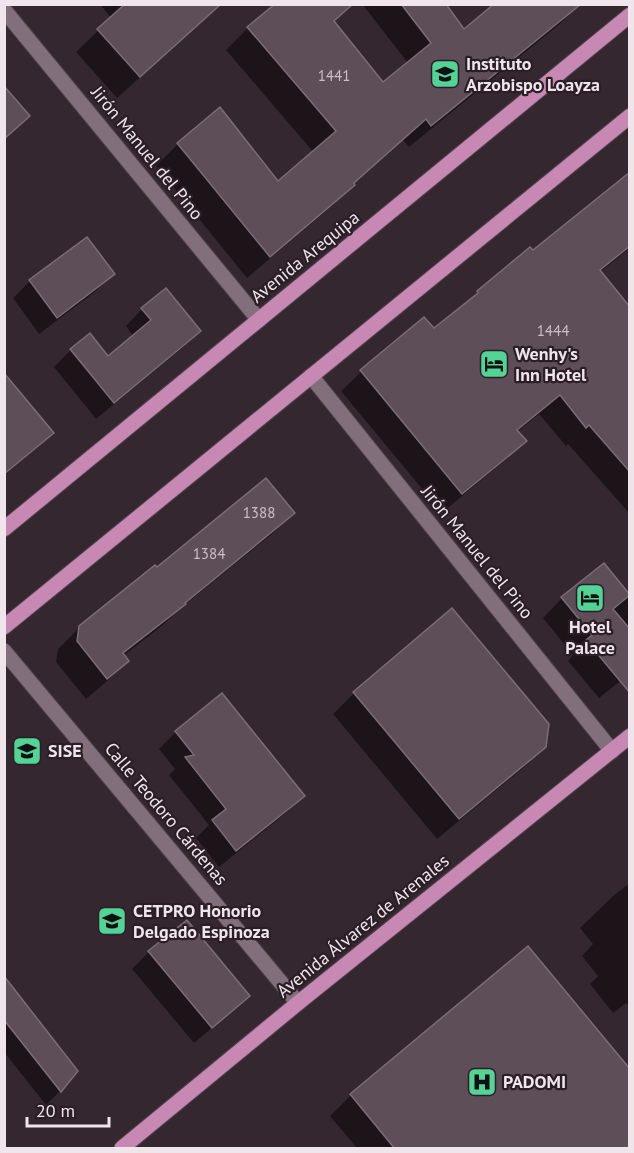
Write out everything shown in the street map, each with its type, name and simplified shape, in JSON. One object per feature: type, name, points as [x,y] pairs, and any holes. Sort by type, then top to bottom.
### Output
[{"type":"main road","name":"Avenida Arequipa","points":[[4,529],[630,15]]},
{"type":"main road","points":[[4,627],[630,116]]},
{"type":"main road","name":"Avenida Álvarez de Arenales","points":[[122,1149],[298,1003],[630,736]]},
{"type":"street","name":"Jirón Manuel del Pino","points":[[4,10],[259,320]]},
{"type":"street","name":"Jirón Manuel del Pino","points":[[311,376],[612,751]]},
{"type":"street","name":"Calle Teodoro Cárdenas","points":[[4,651],[298,1003]]},
{"type":"building","points":[[125,4],[221,4],[140,77],[97,29]]},
{"type":"building","points":[[275,4],[353,4],[334,21],[383,82],[431,43],[401,4],[446,4],[464,29],[494,4],[581,4],[431,126],[426,119],[354,183],[355,185],[270,257],[177,143],[220,107],[278,181],[336,131],[247,27]]},
{"type":"building","points":[[4,86],[30,116],[4,139]]},
{"type":"building","points":[[630,172],[630,246],[600,270],[630,307],[630,472],[589,425],[586,428],[560,395],[517,430],[527,441],[462,494],[360,370],[424,317],[434,328],[530,247],[533,250]]},
{"type":"building","points":[[87,237],[115,274],[57,318],[29,280]]},
{"type":"building","points":[[166,288],[201,331],[114,403],[70,349],[90,333],[108,356],[151,320],[141,308]]},
{"type":"building","points":[[4,373],[54,433],[4,474]]},
{"type":"building","points":[[266,478],[295,513],[123,653],[129,661],[107,679],[77,641],[79,626],[155,565],[157,567]]},
{"type":"building","points":[[604,563],[630,595],[613,609],[630,629],[630,693],[586,640],[592,635],[561,597]]},
{"type":"building","points":[[452,608],[549,724],[546,747],[459,819],[353,692]]},
{"type":"building","points":[[222,693],[305,796],[236,851],[212,820],[226,809],[185,757],[194,755],[175,731]]},
{"type":"building","points":[[187,920],[250,996],[212,1028],[148,951]]},
{"type":"building","points":[[528,946],[630,1069],[630,1149],[395,1149],[350,1094]]},
{"type":"building","points":[[4,976],[78,1071],[61,1092],[4,1020]]},
{"type":"place","name":"Instituto Arzobispo Loayza","points":[[445,74]]},
{"type":"place","name":"Wenhy's Inn Hotel","points":[[494,364]]},
{"type":"place","name":"Hotel Palace","points":[[590,598]]},
{"type":"place","name":"SISE","points":[[27,751]]},
{"type":"place","name":"CETPRO Honorio Delgado Espinoza","points":[[112,921]]},
{"type":"place","name":"PADOMI","points":[[482,1082]]}]
